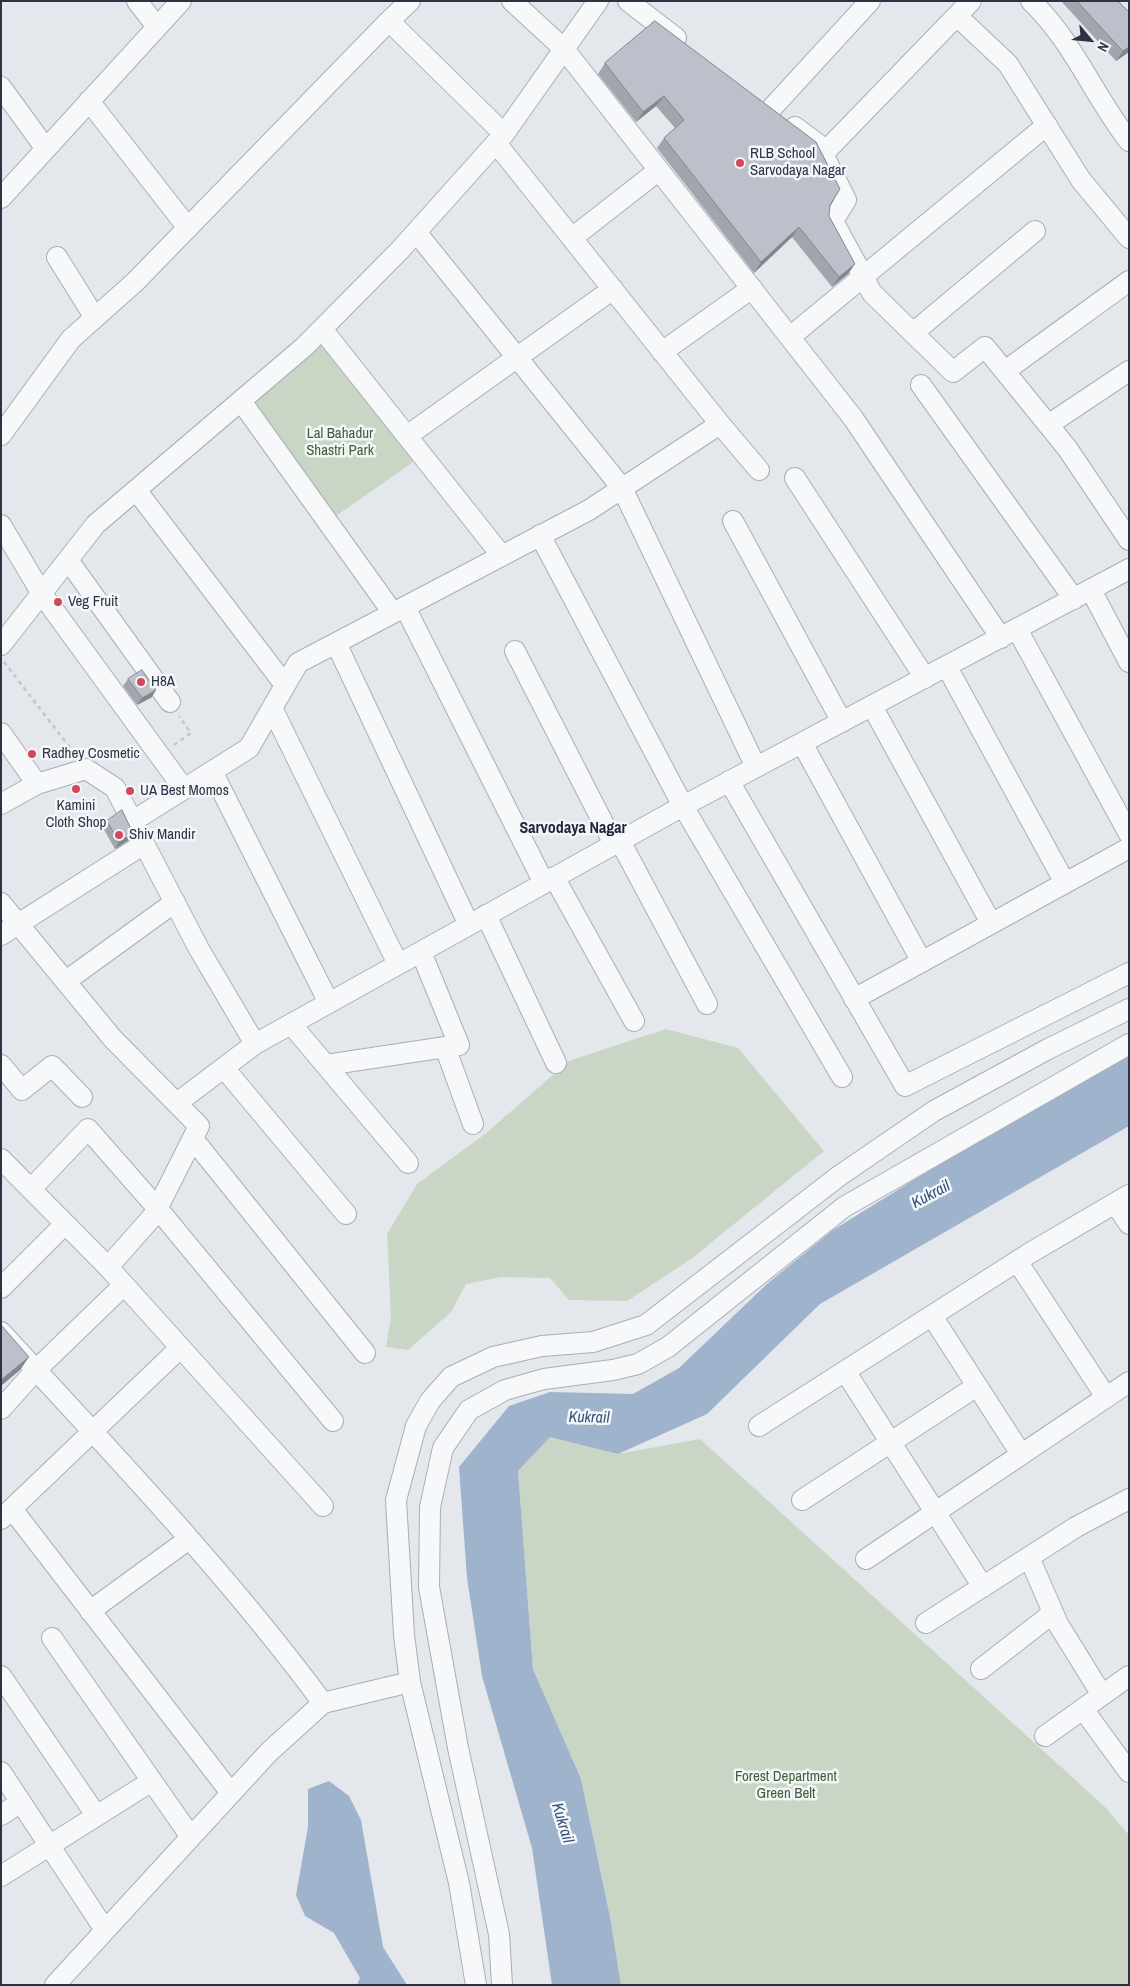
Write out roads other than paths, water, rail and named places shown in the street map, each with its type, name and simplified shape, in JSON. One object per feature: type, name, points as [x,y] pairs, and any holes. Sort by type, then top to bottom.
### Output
[{"type":"street","points":[[137,1],[156,27]]},
{"type":"street","points":[[1,198],[156,27],[182,1]]},
{"type":"street","points":[[1,435],[71,339],[135,282],[389,20],[410,1]]},
{"type":"street","points":[[512,1],[564,49],[853,418],[1010,633],[1129,834]]},
{"type":"street","points":[[1,645],[96,524],[304,347],[416,232],[500,139],[598,1]]},
{"type":"street","points":[[628,1],[695,52]]},
{"type":"street","points":[[870,1],[764,103],[818,144],[846,200],[833,221],[872,293],[953,372],[985,347],[1067,448],[1129,540]]},
{"type":"street","points":[[823,154],[971,1]]},
{"type":"street","points":[[1031,1],[1047,16],[1069,47],[1114,121],[1129,141]]},
{"type":"street","points":[[957,16],[1008,64],[1081,180],[1129,238]]},
{"type":"street","points":[[389,20],[500,139],[572,238],[759,470]]},
{"type":"street","points":[[1,87],[46,149]]},
{"type":"street","points":[[89,101],[188,228]]},
{"type":"street","points":[[790,337],[1046,125]]},
{"type":"street","points":[[572,238],[659,170]]},
{"type":"street","points":[[416,232],[622,488],[756,767]]},
{"type":"street","points":[[913,333],[1035,232]]},
{"type":"street","points":[[57,257],[95,318]]},
{"type":"street","points":[[1005,371],[1129,280]]},
{"type":"street","points":[[662,352],[752,288]]},
{"type":"street","points":[[407,436],[612,289]]},
{"type":"street","points":[[322,329],[502,556]]},
{"type":"street","points":[[1048,425],[1128,374]]},
{"type":"street","points":[[921,386],[1082,594],[1129,662]]},
{"type":"street","points":[[241,401],[399,610],[549,880],[634,1021]]},
{"type":"street","points":[[133,821],[249,748],[298,664],[589,510],[720,424]]},
{"type":"street","points":[[795,478],[925,678]]},
{"type":"street","points":[[136,490],[285,686]]},
{"type":"street","points":[[733,521],[842,722]]},
{"type":"street","points":[[2,530],[42,594],[184,789]]},
{"type":"street","points":[[540,536],[682,806],[842,1077]]},
{"type":"street","points":[[68,560],[170,702]]},
{"type":"street","points":[[177,1103],[255,1044],[328,1003],[728,781],[1129,570]]},
{"type":"street","points":[[336,643],[478,920],[556,1062]]},
{"type":"street","points":[[515,652],[617,843],[708,1004]]},
{"type":"street","points":[[947,666],[1065,883]]},
{"type":"street","points":[[872,706],[992,923]]},
{"type":"street","points":[[272,708],[398,964]]},
{"type":"street","points":[[1,733],[37,784]]},
{"type":"street","points":[[802,743],[922,962]]},
{"type":"street","points":[[1,804],[37,784],[86,769],[116,788],[199,949],[255,1044]]},
{"type":"street","points":[[212,771],[328,1003]]},
{"type":"street","points":[[728,781],[905,1086],[1129,972]]},
{"type":"street","points":[[1,935],[144,844]]},
{"type":"street","points":[[854,999],[1129,848]]},
{"type":"street","points":[[66,981],[175,902]]},
{"type":"street","points":[[1,903],[113,1039],[199,1126],[158,1209],[108,1267]]},
{"type":"street","points":[[326,1065],[459,1044],[421,952]]},
{"type":"street","points":[[476,1985],[458,1883],[410,1682],[404,1635],[396,1500],[416,1426],[430,1402],[451,1377],[493,1357],[542,1346],[594,1342],[646,1325],[832,1182],[934,1111],[1048,1049],[1129,1010]]},
{"type":"street","points":[[291,1024],[408,1163]]},
{"type":"street","points":[[502,1985],[499,1934],[458,1748],[429,1587],[430,1507],[443,1448],[469,1410],[505,1390],[544,1379],[613,1370],[638,1364],[668,1347],[844,1207],[1129,1044]]},
{"type":"street","points":[[445,1047],[473,1124]]},
{"type":"street","points":[[1,1065],[22,1090],[52,1066],[82,1097]]},
{"type":"street","points":[[224,1068],[346,1214]]},
{"type":"street","points":[[31,1189],[88,1129],[158,1209],[333,1421]]},
{"type":"street","points":[[193,1139],[365,1353]]},
{"type":"street","points":[[1,1159],[108,1267],[323,1506]]},
{"type":"street","points":[[759,1426],[1017,1261],[1122,1199],[1129,1224]]},
{"type":"street","points":[[1,1288],[65,1224]]},
{"type":"street","points":[[1017,1261],[1106,1397]]},
{"type":"street","points":[[1,1409],[36,1370],[124,1285]]},
{"type":"street","points":[[932,1316],[1021,1454]]},
{"type":"street","points":[[1,1332],[189,1539],[278,1642],[323,1703]]},
{"type":"street","points":[[180,1348],[94,1433],[7,1514],[90,1611],[231,1793]]},
{"type":"street","points":[[845,1371],[983,1587]]},
{"type":"street","points":[[866,1559],[1129,1382]]},
{"type":"street","points":[[802,1500],[977,1386]]},
{"type":"street","points":[[926,1623],[1076,1526],[1129,1499]]},
{"type":"street","points":[[90,1611],[189,1539]]},
{"type":"street","points":[[1029,1557],[1058,1624],[1102,1695]]},
{"type":"street","points":[[981,1668],[1054,1613]]},
{"type":"street","points":[[52,1638],[191,1837]]},
{"type":"street","points":[[1,1676],[96,1815]]},
{"type":"street","points":[[1045,1736],[1129,1676]]},
{"type":"street","points":[[55,1985],[269,1752],[323,1703],[410,1682]]},
{"type":"street","points":[[1083,1709],[1129,1772]]},
{"type":"street","points":[[1,1772],[105,1930]]},
{"type":"street","points":[[1,1876],[152,1780]]},
{"type":"street","points":[[1,1815],[21,1802]]},
{"type":"water","name":"Kukrail","points":[[1129,1055],[1129,1126],[820,1304],[707,1414],[618,1454],[550,1437],[518,1471],[533,1669],[581,1779],[610,1917],[621,1985],[552,1985],[532,1848],[482,1676],[467,1578],[459,1467],[509,1406],[550,1392],[633,1394],[679,1368],[768,1283],[833,1230],[980,1139]]},
{"type":"water","points":[[329,1781],[349,1796],[361,1820],[383,1947],[407,1985],[357,1985],[360,1978],[334,1933],[305,1916],[296,1895],[308,1827],[308,1789]]},
{"type":"place","name":"RLB School Sarvodaya Nagar","points":[[740,163]]},
{"type":"place","name":"Veg Fruit","points":[[58,602]]},
{"type":"place","name":"H8A","points":[[141,682]]},
{"type":"place","name":"Radhey Cosmetic","points":[[32,754]]},
{"type":"place","name":"Kamini Cloth Shop","points":[[76,789]]},
{"type":"place","name":"UA Best Momos","points":[[130,791]]},
{"type":"place","name":"Shiv Mandir","points":[[119,835]]},
{"type":"district","name":"Sarvodaya Nagar","points":[[573,829]]},
{"type":"park label","name":"Lal Bahadur Shastri Park","points":[[340,442]]},
{"type":"park label","name":"Forest Department Green Belt","points":[[786,1786]]}]
